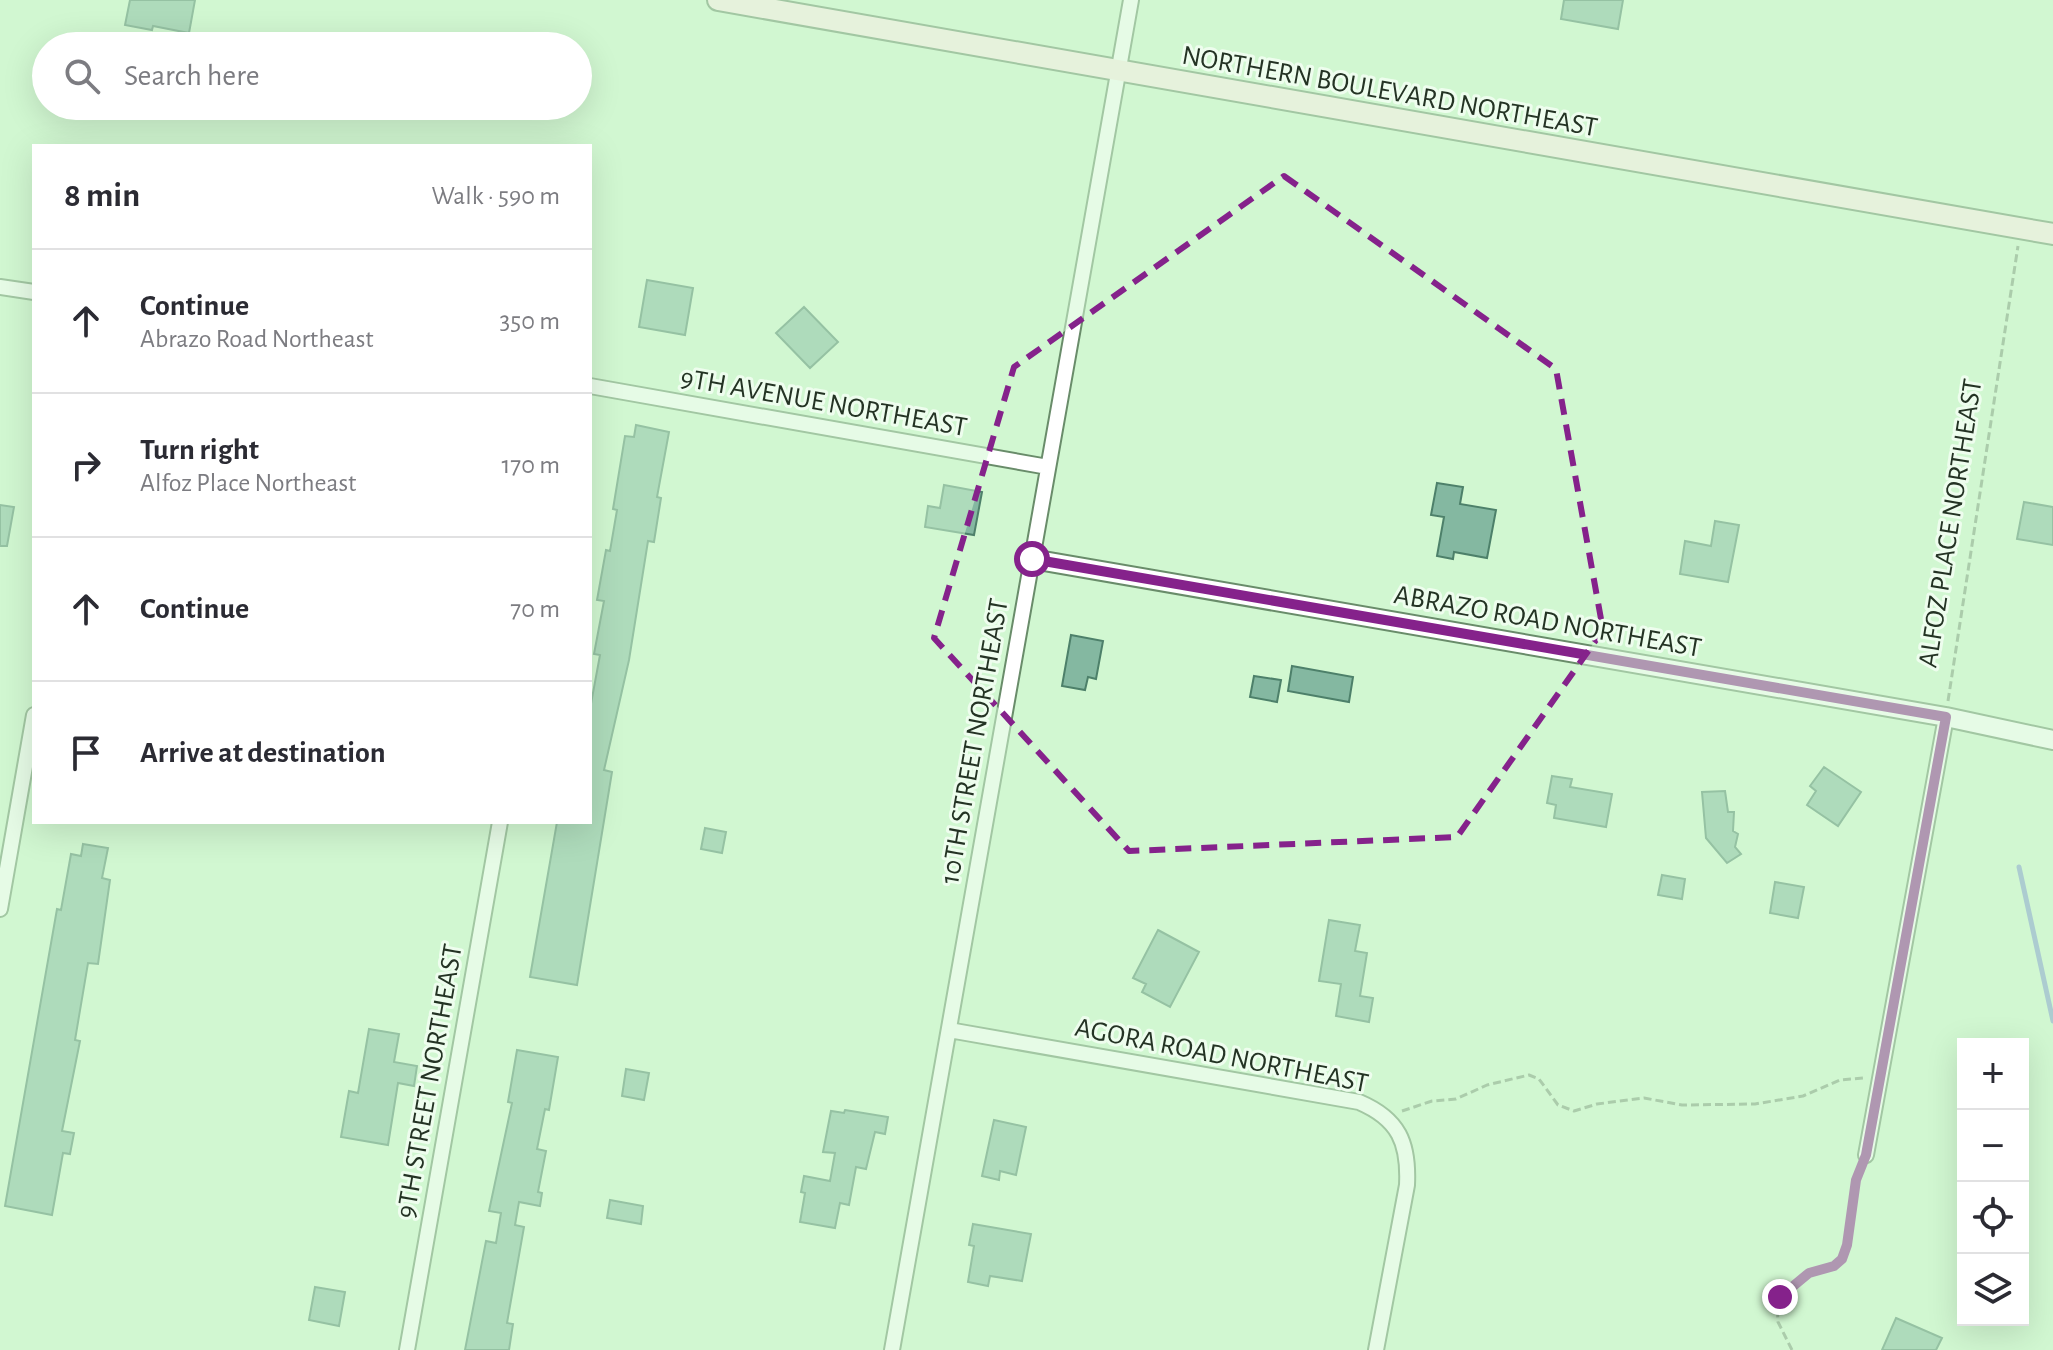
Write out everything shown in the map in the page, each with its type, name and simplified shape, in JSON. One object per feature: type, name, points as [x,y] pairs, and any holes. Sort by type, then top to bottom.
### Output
[{"type":"main road","name":"NORTHERN BOULEVARD NORTHEAST","points":[[718,0],[2053,234]]},
{"type":"street","name":"10TH STREET NORTHEAST","points":[[892,1350],[1131,0]]},
{"type":"street","points":[[0,287],[32,292]]},
{"type":"street","name":"9TH AVENUE NORTHEAST","points":[[592,386],[1048,467]]},
{"type":"street","name":"ABRAZO ROAD NORTHEAST","points":[[1032,559],[1946,717],[2053,740]]},
{"type":"street","points":[[1866,1155],[1946,717]]},
{"type":"street","points":[[0,909],[32,726]]},
{"type":"street","name":"9TH STREET NORTHEAST","points":[[407,1350],[500,824]]},
{"type":"street","name":"AGORA ROAD NORTHEAST","points":[[949,1030],[1359,1102],[1389,1119],[1399,1134],[1408,1165],[1407,1185],[1376,1350]]},
{"type":"path","name":"ALFOZ PLACE NORTHEAST","points":[[1946,717],[2021,228]]},
{"type":"path","points":[[1389,1119],[1419,1106],[1456,1099],[1487,1085],[1529,1075],[1539,1079],[1558,1105],[1574,1111],[1597,1104],[1644,1098],[1682,1105],[1755,1104],[1803,1096],[1840,1080],[1880,1079]]},
{"type":"path","points":[[1792,1350],[1778,1322],[1777,1303],[1809,1273],[1834,1266],[1842,1259],[1847,1245],[1856,1180],[1866,1155]]},
{"type":"highlighted area","points":[[1284,176],[1556,369],[1603,630],[1457,837],[1129,851],[934,638],[1014,367]]},
{"type":"building","points":[[130,0],[195,0],[189,32],[125,25]]},
{"type":"building","points":[[1564,0],[1623,0],[1618,29],[1561,19]]},
{"type":"building","points":[[647,280],[693,288],[685,335],[639,327]]},
{"type":"building","points":[[804,307],[838,342],[810,368],[776,333]]},
{"type":"building","points":[[636,425],[669,432],[657,497],[661,498],[654,542],[648,541],[629,660],[604,770],[612,772],[577,985],[530,977],[557,824],[592,824],[592,698],[600,655],[594,654],[604,601],[597,600],[617,510],[613,509],[625,436],[634,437]]},
{"type":"building","points":[[1437,483],[1463,487],[1460,504],[1496,510],[1487,558],[1454,552],[1453,559],[1437,556],[1444,517],[1431,515]]},
{"type":"building","points":[[944,485],[982,492],[974,535],[925,527],[928,506],[940,508]]},
{"type":"building","points":[[2024,502],[2053,507],[2053,545],[2017,539]]},
{"type":"building","points":[[0,505],[14,507],[7,546],[0,546]]},
{"type":"building","points":[[1715,521],[1739,525],[1728,582],[1680,574],[1685,541],[1711,546]]},
{"type":"building","points":[[1071,635],[1103,641],[1096,679],[1088,677],[1085,690],[1062,686]]},
{"type":"building","points":[[1292,666],[1353,677],[1349,702],[1288,691]]},
{"type":"building","points":[[1254,676],[1281,680],[1277,702],[1250,697]]},
{"type":"building","points":[[1824,767],[1861,792],[1838,826],[1807,805],[1816,791],[1810,786]]},
{"type":"building","points":[[1552,776],[1572,779],[1570,787],[1612,794],[1606,827],[1554,818],[1556,805],[1547,803]]},
{"type":"building","points":[[1725,791],[1728,812],[1734,812],[1733,831],[1738,834],[1735,847],[1741,854],[1727,863],[1706,838],[1702,792]]},
{"type":"building","points":[[705,828],[726,832],[722,853],[701,849]]},
{"type":"building","points":[[83,844],[108,848],[102,878],[110,880],[98,964],[88,963],[75,1040],[80,1041],[62,1131],[74,1133],[70,1154],[63,1153],[52,1215],[5,1206],[57,909],[61,910],[71,854],[81,856]]},
{"type":"building","points":[[1662,875],[1685,879],[1682,899],[1658,895]]},
{"type":"building","points":[[1775,882],[1804,887],[1798,918],[1770,913]]},
{"type":"building","points":[[1329,920],[1360,925],[1355,951],[1367,953],[1360,996],[1373,998],[1369,1022],[1336,1016],[1341,984],[1319,981]]},
{"type":"building","points":[[1158,930],[1199,952],[1170,1007],[1142,992],[1146,984],[1133,978]]},
{"type":"building","points":[[369,1029],[399,1034],[394,1062],[417,1066],[414,1086],[398,1083],[388,1145],[341,1137],[349,1091],[358,1093]]},
{"type":"building","points":[[517,1050],[558,1057],[549,1110],[545,1109],[537,1149],[546,1151],[538,1192],[542,1193],[540,1206],[519,1202],[515,1225],[524,1227],[507,1323],[513,1324],[509,1350],[465,1350],[486,1241],[496,1243],[501,1213],[489,1211],[512,1103],[508,1102]]},
{"type":"building","points":[[626,1069],[649,1073],[644,1100],[622,1096]]},
{"type":"building","points":[[845,1110],[888,1117],[885,1134],[875,1132],[866,1169],[856,1167],[849,1205],[840,1203],[835,1228],[800,1222],[805,1193],[801,1192],[804,1176],[830,1181],[835,1153],[823,1152],[831,1111],[844,1113]]},
{"type":"building","points":[[994,1120],[1026,1127],[1016,1175],[1000,1171],[999,1180],[982,1176]]},
{"type":"building","points":[[610,1200],[643,1206],[641,1224],[607,1218]]},
{"type":"building","points":[[973,1224],[1031,1234],[1022,1281],[990,1276],[988,1286],[968,1282],[974,1246],[969,1245]]},
{"type":"building","points":[[315,1287],[345,1292],[339,1326],[309,1320]]},
{"type":"building","points":[[1896,1318],[1942,1338],[1936,1350],[1882,1350]]},
{"type":"waterway","points":[[2019,867],[2053,1021]]},
{"type":"route","points":[[1032,559],[1946,717],[1866,1155],[1851,1202],[1845,1253],[1834,1266],[1809,1273],[1780,1297]]}]
